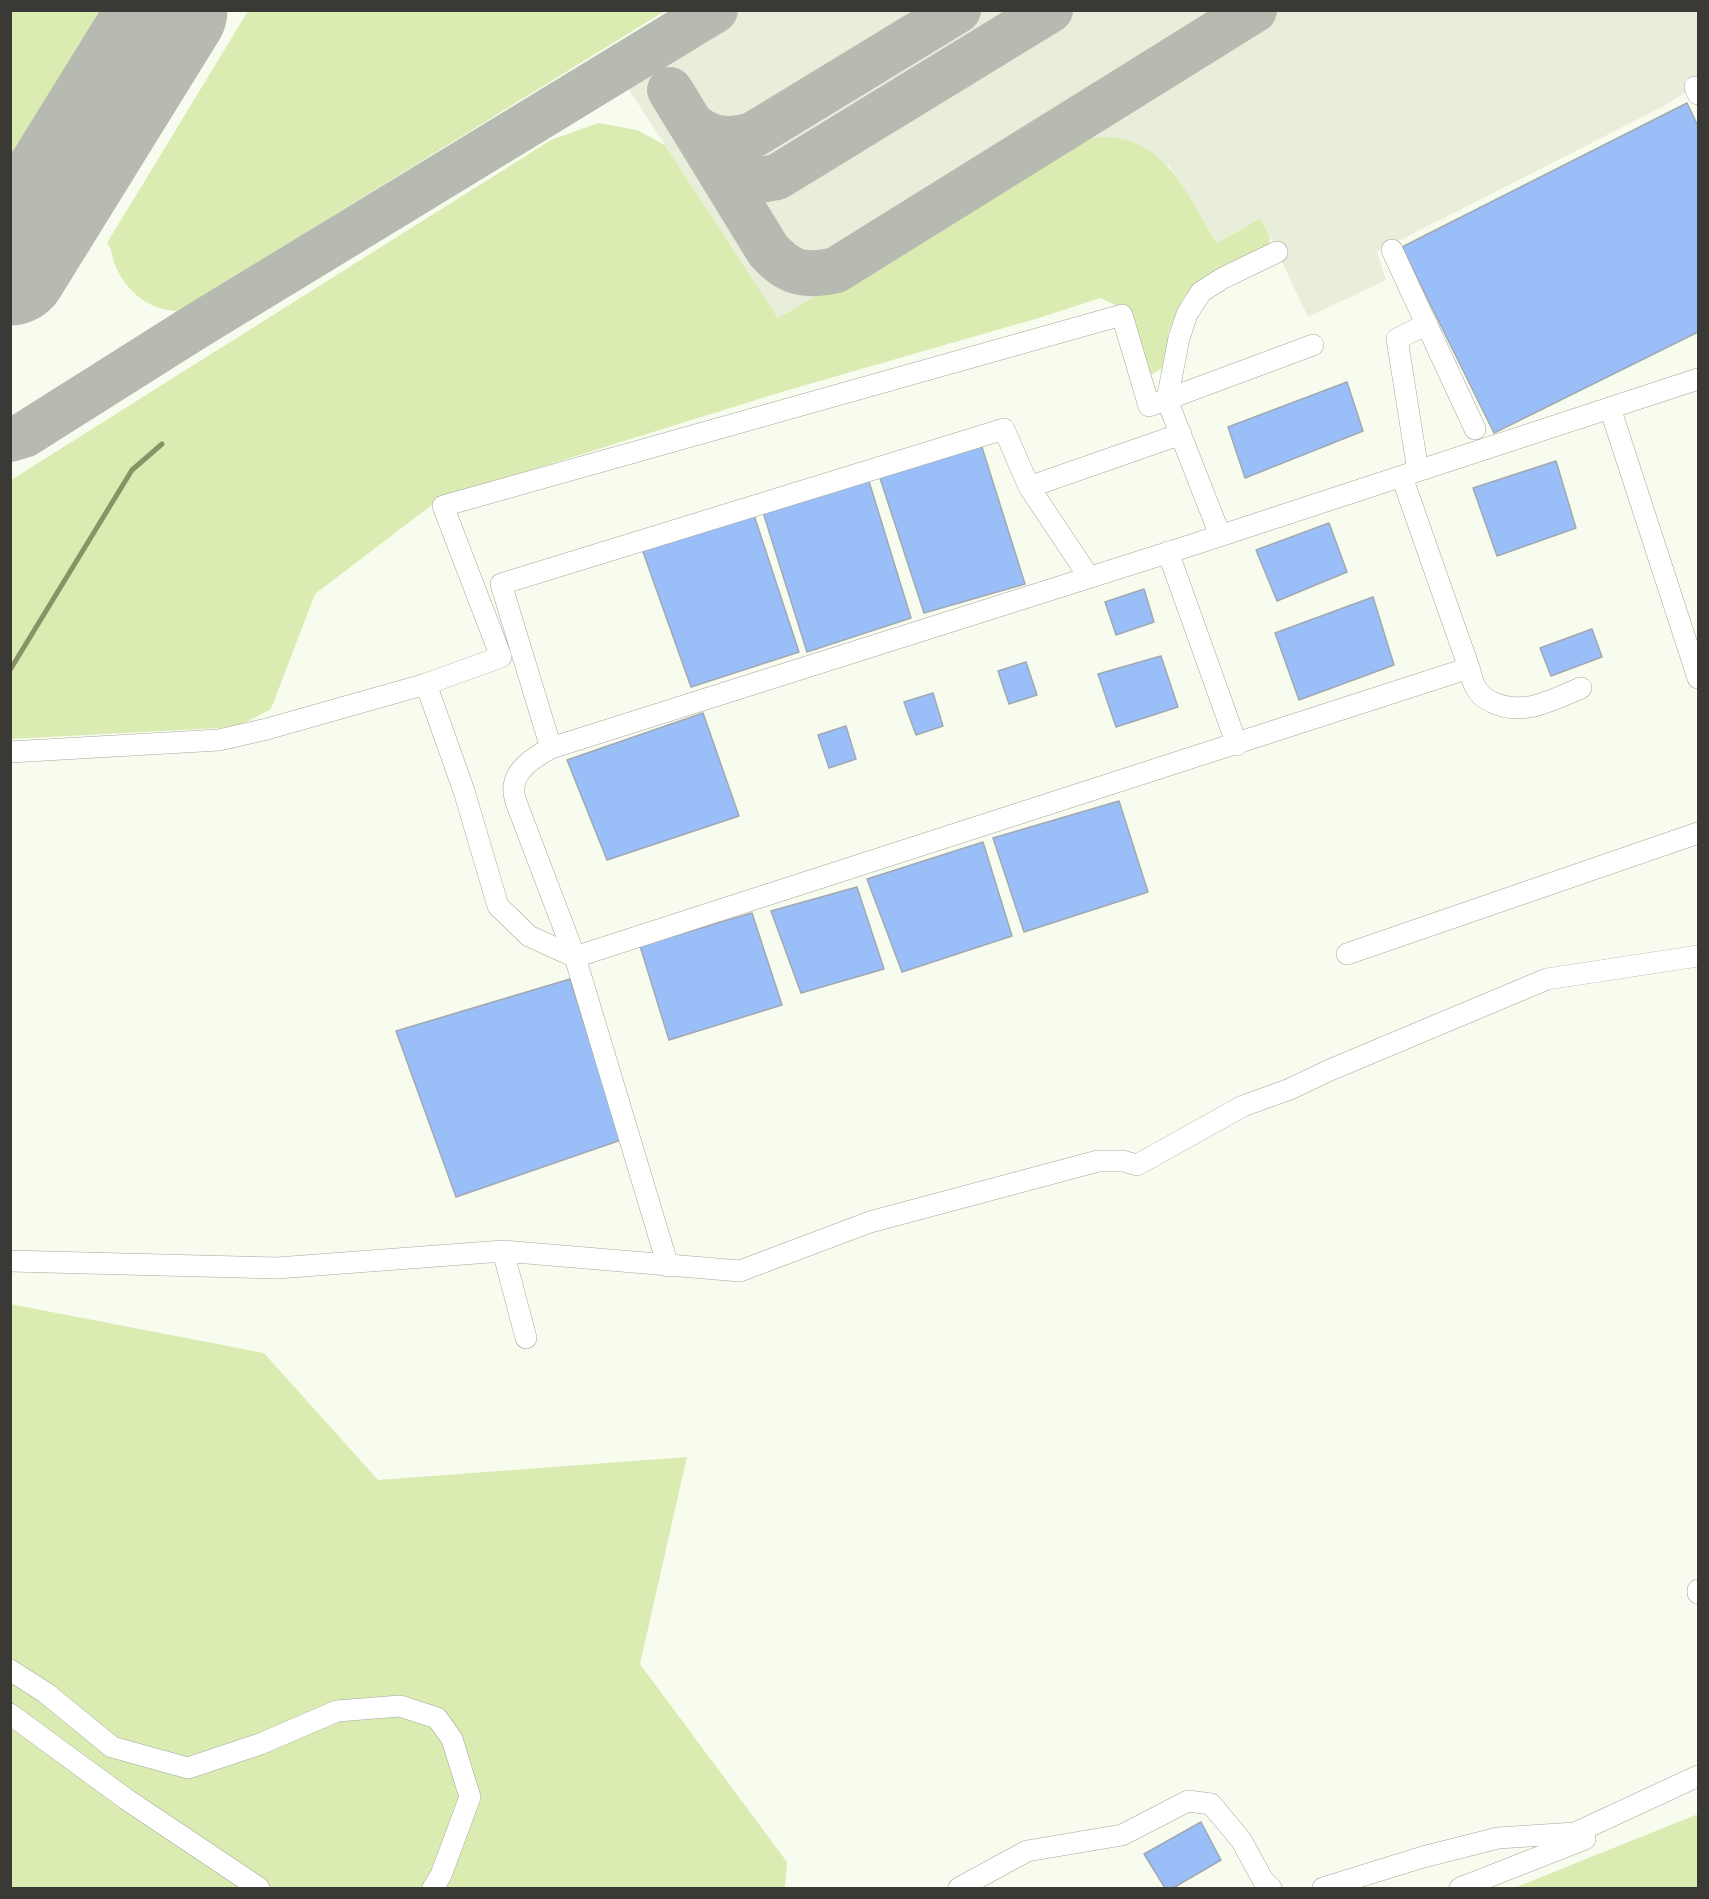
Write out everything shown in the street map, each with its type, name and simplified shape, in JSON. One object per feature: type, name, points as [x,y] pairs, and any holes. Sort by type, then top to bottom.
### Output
[{"type":"street","points":[[1392,250],[1475,429]]},
{"type":"street","points":[[1220,535],[1167,400],[1179,338],[1187,315],[1201,292],[1223,278],[1277,252]]},
{"type":"street","points":[[10,752],[219,740],[267,729],[426,684],[501,657],[443,506],[1122,315],[1149,406],[1313,345]]},
{"type":"street","points":[[1427,324],[1396,339],[1410,474],[1475,687],[1486,699],[1503,707],[1522,709],[1550,701],[1581,688]]},
{"type":"street","points":[[668,1266],[575,957],[516,802],[514,787],[518,775],[538,755],[550,748],[1168,552],[1698,379]]},
{"type":"street","points":[[1610,408],[1693,642],[1698,678]]},
{"type":"street","points":[[550,748],[501,584],[1004,429],[1029,487],[1089,577]]},
{"type":"street","points":[[1029,487],[1181,434]]},
{"type":"street","points":[[1168,552],[1237,745]]},
{"type":"street","points":[[426,684],[464,791],[498,906],[529,936],[575,957],[1237,745],[1469,668]]},
{"type":"street","points":[[1347,954],[1698,833]]},
{"type":"street","points":[[10,1261],[277,1268],[503,1251],[740,1271],[870,1222],[1098,1161],[1123,1161],[1137,1165],[1243,1106],[1290,1089],[1547,979],[1698,957]]},
{"type":"street","points":[[503,1251],[525,1338]]},
{"type":"street","points":[[10,1670],[45,1694],[112,1747],[188,1768],[260,1744],[337,1711],[400,1706],[437,1718],[452,1739],[470,1797],[441,1875],[433,1888]]},
{"type":"street","points":[[10,1714],[126,1799],[259,1888]]},
{"type":"street","points":[[1323,1888],[1423,1857],[1498,1838],[1575,1833],[1698,1776]]},
{"type":"street","points":[[1460,1888],[1698,1792]]},
{"type":"street","points":[[959,1888],[1027,1851],[1122,1835],[1188,1801],[1211,1804],[1241,1840],[1263,1880],[1271,1888]]},
{"type":"shaded area","points":[[676,10],[1698,11],[1698,85],[1662,107],[1377,252],[1386,280],[1308,317],[1261,218],[1217,243],[1169,166],[1062,151],[778,318],[605,53]]},
{"type":"green space","points":[[10,11],[127,11],[11,203]]},
{"type":"green space","points":[[248,11],[665,11],[178,311],[167,310],[148,303],[132,291],[115,265],[107,243]]},
{"type":"green space","points":[[598,123],[637,130],[665,145],[778,318],[1083,140],[1101,137],[1131,141],[1148,150],[1163,162],[1186,192],[1217,243],[1261,218],[1270,238],[1268,249],[1209,276],[1184,297],[1168,333],[1168,365],[1150,375],[1128,311],[1100,298],[785,391],[441,498],[315,594],[271,709],[237,727],[11,739],[11,480],[551,140]]},
{"type":"green space","points":[[10,1304],[264,1353],[378,1480],[687,1457],[640,1664],[787,1862],[785,1888],[11,1888]]},
{"type":"green space","points":[[1698,1814],[1698,1888],[1514,1888]]},
{"type":"building","points":[[1687,103],[1698,126],[1698,332],[1494,433],[1402,247]]},
{"type":"building","points":[[1347,382],[1363,431],[1245,478],[1228,427]]},
{"type":"building","points":[[981,444],[1025,584],[924,613],[879,475]]},
{"type":"building","points":[[1556,461],[1576,528],[1497,556],[1473,488]]},
{"type":"building","points":[[868,478],[911,618],[807,652],[762,509]]},
{"type":"building","points":[[753,512],[799,652],[691,687],[642,549]]},
{"type":"building","points":[[1329,523],[1347,572],[1277,601],[1256,550]]},
{"type":"building","points":[[1144,589],[1154,622],[1116,635],[1105,602]]},
{"type":"building","points":[[1373,597],[1394,665],[1299,700],[1275,633]]},
{"type":"building","points":[[1592,629],[1602,657],[1551,676],[1540,648]]},
{"type":"building","points":[[1161,656],[1178,707],[1116,727],[1098,674]]},
{"type":"building","points":[[1026,662],[1037,695],[1009,704],[998,671]]},
{"type":"building","points":[[933,693],[943,726],[916,735],[904,702]]},
{"type":"building","points":[[703,713],[739,816],[607,860],[567,760]]},
{"type":"building","points":[[846,726],[856,759],[829,768],[818,735]]},
{"type":"building","points":[[1119,801],[1148,892],[1024,932],[993,838]]},
{"type":"building","points":[[983,842],[1012,936],[902,972],[867,879]]},
{"type":"building","points":[[857,887],[884,969],[801,993],[771,911]]},
{"type":"building","points":[[752,913],[782,1005],[669,1040],[640,946]]},
{"type":"building","points":[[570,979],[621,1140],[456,1197],[396,1031]]},
{"type":"building","points":[[1201,1822],[1221,1860],[1173,1888],[1165,1888],[1144,1854]]},
{"type":"waterway","points":[[10,670],[132,470],[162,444]]},
{"type":"taxiway","points":[[10,439],[24,435],[195,327],[715,10]]},
{"type":"taxiway","points":[[692,125],[706,134],[721,139],[737,139],[753,135],[958,10]]},
{"type":"taxiway","points":[[714,162],[729,174],[743,180],[777,177],[1050,10]]},
{"type":"taxiway","points":[[670,90],[768,250],[791,269],[807,273],[825,272],[836,270],[1254,10]]},
{"type":"runway","points":[[10,267],[169,10]]}]
